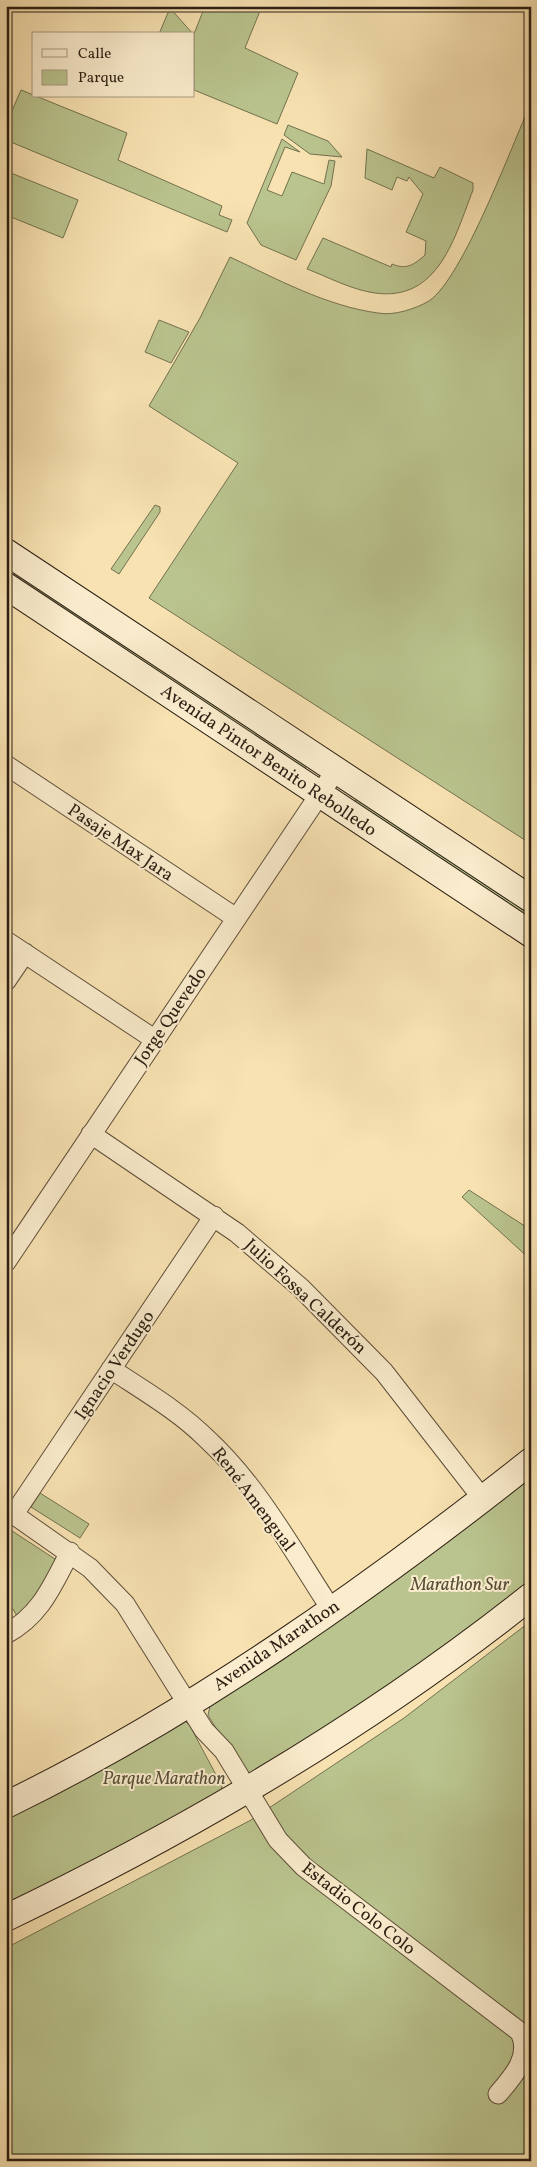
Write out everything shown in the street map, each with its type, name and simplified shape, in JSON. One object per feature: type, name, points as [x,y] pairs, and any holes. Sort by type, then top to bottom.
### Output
[{"type":"street","name":"Avenida Pintor Benito Rebolledo","points":[[6,552],[531,899]]},
{"type":"street","name":"Avenida Pintor Benito Rebolledo","points":[[6,586],[531,934]]},
{"type":"street","name":"Pasaje Max Jara","points":[[6,765],[236,918]]},
{"type":"street","name":"Jorge Quevedo","points":[[6,1262],[336,770]]},
{"type":"street","points":[[6,941],[154,1039]]},
{"type":"street","points":[[6,981],[25,953]]},
{"type":"street","name":"Julio Fossa Calderón","points":[[92,1134],[214,1216],[256,1248],[301,1288],[369,1355],[482,1498]]},
{"type":"street","name":"Ignacio Verdugo","points":[[10,1512],[111,1369],[214,1216]]},
{"type":"street","name":"René Amengual","points":[[111,1369],[194,1426],[226,1458],[272,1520],[331,1609]]},
{"type":"street","name":"Avenida Marathon","points":[[6,1805],[127,1740],[277,1646],[331,1609],[531,1461]]},
{"type":"street","name":"Estadio Colo Colo","points":[[10,1512],[70,1552],[109,1586],[125,1604],[204,1730],[213,1756],[241,1793],[269,1848],[288,1868],[508,2034],[519,2048],[520,2066],[498,2094]]},
{"type":"street","points":[[6,1634],[21,1625],[37,1611],[70,1552]]},
{"type":"street","points":[[6,1918],[108,1868],[241,1793],[416,1681],[531,1596]]},
{"type":"green space","points":[[205,6],[262,6],[245,48],[298,73],[277,124],[195,90],[195,32]]},
{"type":"green space","points":[[170,8],[191,32],[160,32]]},
{"type":"green space","points":[[21,90],[32,94],[32,98],[41,98],[127,133],[118,160],[222,206],[219,215],[232,220],[227,232],[6,140],[6,119],[8,120]]},
{"type":"green space","points":[[531,103],[531,844],[149,598],[238,463],[149,406],[200,318],[230,257],[302,291],[359,309],[391,314],[417,307],[429,301],[442,288],[457,266],[471,239],[486,209]]},
{"type":"green space","points":[[288,125],[328,141],[342,157],[310,154],[284,135]]},
{"type":"green space","points":[[282,139],[300,152],[285,147],[267,190],[282,196],[292,172],[324,184],[329,160],[335,161],[331,186],[296,260],[261,245],[247,223]]},
{"type":"green space","points":[[367,149],[434,178],[440,167],[473,183],[473,190],[459,227],[441,262],[429,276],[415,287],[397,293],[375,293],[358,289],[307,269],[323,238],[391,267],[392,264],[402,267],[410,266],[425,255],[426,241],[406,232],[423,194],[409,177],[407,181],[397,177],[392,190],[365,178]]},
{"type":"green space","points":[[6,171],[78,200],[63,238],[6,215]]},
{"type":"green space","points":[[159,320],[189,332],[171,363],[145,352]]},
{"type":"green space","points":[[155,505],[160,507],[160,512],[119,574],[111,569]]},
{"type":"green space","points":[[6,566],[307,765],[302,772],[6,576]]},
{"type":"green space","points":[[359,795],[531,909],[531,925],[352,806]]},
{"type":"green space","points":[[469,1190],[531,1230],[531,1260],[462,1197]]},
{"type":"green space","name":"Marathon Sur","points":[[531,1472],[531,1585],[491,1619],[256,1776],[242,1771],[208,1715],[211,1702]]},
{"type":"green space","points":[[40,1493],[89,1524],[80,1538],[31,1507]]},
{"type":"green space","points":[[6,1527],[55,1559],[52,1578],[19,1619],[6,1598]]},
{"type":"green space","points":[[531,1621],[531,2161],[6,2161],[6,1948],[251,1820],[404,1718]]},
{"type":"green space","name":"Parque Marathon","points":[[182,1718],[190,1726],[222,1786],[220,1796],[6,1907],[6,1816]]}]
